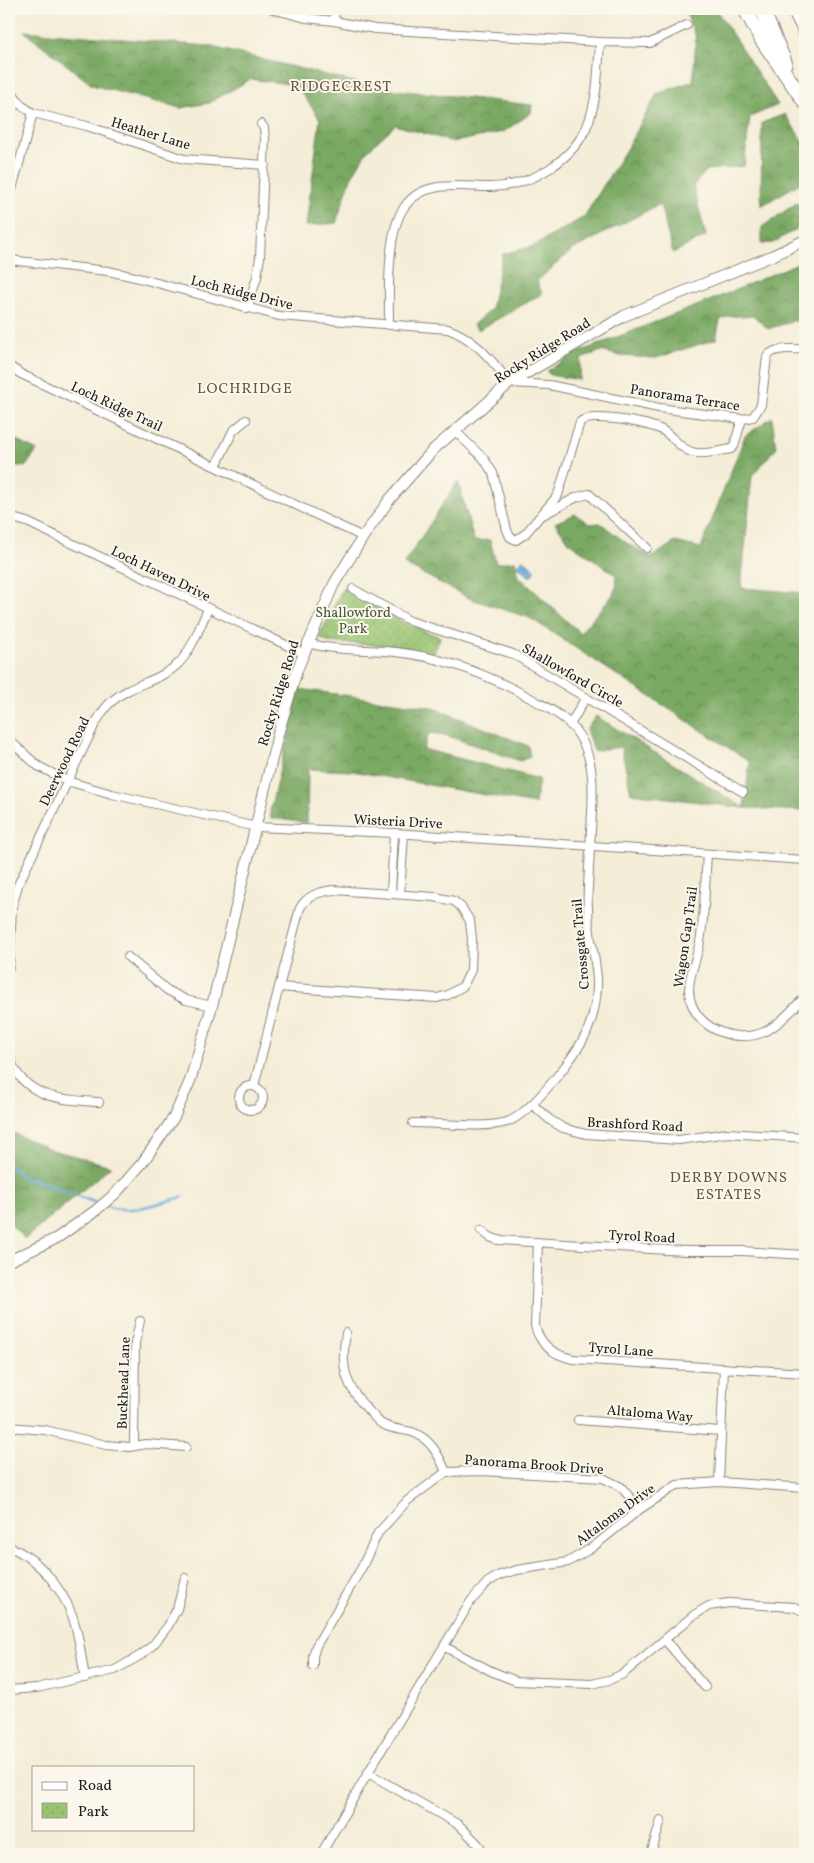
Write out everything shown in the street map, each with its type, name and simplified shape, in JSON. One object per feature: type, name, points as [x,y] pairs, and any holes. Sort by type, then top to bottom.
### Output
[{"type":"highway","points":[[745,9],[762,40],[805,100]]},
{"type":"highway","points":[[762,9],[789,72],[805,100]]},
{"type":"highway","points":[[794,9],[805,30]]},
{"type":"highway","points":[[804,9],[805,13]]},
{"type":"main road","name":"Rocky Ridge Road","points":[[9,1260],[45,1244],[78,1223],[116,1192],[130,1178],[166,1130],[182,1101],[197,1062],[286,707],[303,654],[334,584],[362,538],[390,499],[415,468],[454,430],[510,383],[624,316],[774,255],[805,240]]},
{"type":"street","points":[[272,9],[306,18],[375,29],[600,42],[650,43],[687,25]]},
{"type":"street","points":[[334,21],[335,9]]},
{"type":"street","points":[[389,325],[392,240],[397,221],[404,207],[413,197],[434,188],[511,185],[538,176],[567,155],[579,140],[589,122],[598,89],[600,42]]},
{"type":"street","points":[[9,88],[21,105],[33,113],[9,200]]},
{"type":"street","name":"Heather Lane","points":[[33,113],[87,126],[184,159],[264,165]]},
{"type":"street","points":[[247,309],[257,277],[260,257],[265,133],[261,124]]},
{"type":"street","name":"Loch Ridge Drive","points":[[9,260],[84,267],[135,276],[247,309],[296,319],[448,329],[462,334],[482,349],[510,383]]},
{"type":"street","name":"Panorama Terrace","points":[[510,383],[549,385],[659,408],[742,419],[753,417],[761,406],[769,354],[777,350],[805,349]]},
{"type":"street","name":"Loch Ridge Trail","points":[[9,366],[21,374],[216,466],[362,538]]},
{"type":"street","points":[[454,430],[484,459],[493,473],[507,530],[510,537],[516,540],[525,534],[558,495],[582,419],[592,417],[645,424],[662,430],[687,450],[696,453],[734,446],[742,419]]},
{"type":"street","points":[[216,466],[234,431],[246,420]]},
{"type":"street","points":[[539,517],[577,497],[589,494],[647,548]]},
{"type":"street","name":"Loch Haven Drive","points":[[9,517],[27,522],[303,654]]},
{"type":"street","name":"Shallowford Circle","points":[[353,589],[410,621],[513,654],[743,792]]},
{"type":"street","name":"Deerwood Road","points":[[9,967],[11,907],[24,872],[67,781],[105,707],[127,690],[164,675],[180,661],[187,652],[208,609]]},
{"type":"street","points":[[307,643],[323,648],[408,654],[477,672],[539,703],[570,725],[586,697]]},
{"type":"street","name":"Crossgate Trail","points":[[413,1123],[485,1125],[505,1123],[520,1116],[578,1048],[588,1030],[597,990],[588,910],[593,777],[586,749],[570,725]]},
{"type":"street","name":"Wisteria Drive","points":[[9,740],[38,766],[67,781],[112,794],[256,828],[394,833],[805,860]]},
{"type":"street","points":[[391,894],[394,833]]},
{"type":"street","points":[[400,894],[404,834]]},
{"type":"street","name":"Wagon Gap Trail","points":[[707,854],[702,931],[691,973],[689,990],[692,1003],[698,1014],[707,1025],[721,1033],[739,1037],[746,1036],[771,1028],[805,997]]},
{"type":"street","points":[[254,1086],[297,914],[309,897],[333,890],[445,898],[461,907],[467,914],[472,930],[471,964],[468,979],[457,991],[437,998],[279,987]]},
{"type":"street","points":[[128,957],[167,990],[186,1000],[212,1006]]},
{"type":"street","points":[[9,1050],[13,1067],[25,1083],[42,1095],[65,1100],[99,1102]]},
{"type":"street","name":"Brashford Road","points":[[532,1104],[550,1120],[563,1128],[586,1134],[679,1140],[727,1133],[805,1138]]},
{"type":"street","name":"Tyrol Road","points":[[481,1230],[498,1240],[685,1251],[742,1251],[805,1255]]},
{"type":"street","name":"Tyrol Lane","points":[[538,1242],[535,1326],[539,1338],[553,1352],[573,1358],[805,1373]]},
{"type":"street","name":"Buckhead Lane","points":[[134,1445],[135,1343],[140,1321]]},
{"type":"street","points":[[346,1333],[342,1353],[344,1368],[347,1380],[358,1399],[380,1423],[397,1430],[412,1432],[427,1441],[440,1456],[446,1472]]},
{"type":"street","points":[[719,1482],[724,1368]]},
{"type":"street","name":"Altaloma Way","points":[[578,1420],[720,1431]]},
{"type":"street","points":[[9,1428],[45,1430],[106,1446],[129,1447],[146,1444],[186,1447]]},
{"type":"street","name":"Panorama Brook Drive","points":[[314,1666],[313,1656],[316,1646],[362,1567],[378,1533],[407,1501],[446,1472],[482,1471],[603,1478],[621,1487],[640,1510]]},
{"type":"street","name":"Altaloma Drive","points":[[321,1854],[471,1601],[488,1582],[500,1575],[517,1570],[568,1562],[593,1547],[640,1510],[676,1485],[719,1482],[805,1488]]},
{"type":"street","points":[[9,1547],[19,1551],[41,1568],[60,1591],[76,1626],[85,1678]]},
{"type":"street","points":[[9,1690],[37,1688],[115,1670],[153,1645],[168,1626],[177,1609],[186,1578]]},
{"type":"street","points":[[445,1647],[491,1671],[516,1681],[592,1684],[623,1674],[694,1615],[709,1606],[729,1603],[794,1607],[805,1612]]},
{"type":"street","points":[[665,1640],[705,1687]]},
{"type":"street","points":[[368,1773],[459,1825],[485,1854]]},
{"type":"street","points":[[651,1854],[660,1820]]},
{"type":"green space","points":[[684,9],[716,9],[778,105],[750,117],[744,166],[707,170],[693,186],[706,236],[673,253],[660,204],[572,250],[537,281],[542,294],[478,330],[473,325],[491,309],[503,254],[534,246],[584,217],[627,148],[657,94],[693,81],[696,37]]},
{"type":"green space","points":[[24,31],[208,46],[379,88],[532,105],[531,113],[503,132],[454,142],[395,125],[366,152],[351,178],[336,223],[306,226],[320,119],[296,85],[251,79],[209,103],[180,108],[92,85]]},
{"type":"green space","points":[[785,114],[805,145],[805,180],[761,206],[762,123]]},
{"type":"green space","points":[[805,197],[805,224],[773,243],[762,244],[762,227]]},
{"type":"green space","points":[[805,260],[805,320],[793,321],[768,329],[754,316],[729,316],[720,320],[716,339],[656,358],[620,356],[601,351],[581,359],[580,380],[550,375],[547,371],[574,354],[719,297]]},
{"type":"green space","points":[[772,417],[776,448],[752,476],[741,588],[805,593],[805,811],[744,808],[750,762],[530,618],[471,599],[404,564],[458,481],[474,541],[490,540],[496,563],[515,561],[518,576],[580,633],[612,596],[617,585],[616,575],[570,543],[555,523],[575,514],[590,524],[600,523],[628,544],[652,557],[675,542],[701,548],[745,436]]},
{"type":"green space","points":[[9,436],[37,451],[25,467],[9,464]]},
{"type":"green space","name":"Shallowford Park","points":[[343,588],[406,624],[440,637],[432,658],[396,646],[327,642],[319,637]]},
{"type":"green space","points":[[299,689],[431,707],[528,746],[530,757],[520,761],[445,735],[429,733],[423,749],[539,779],[535,804],[352,771],[308,769],[307,823],[271,818],[270,811]]},
{"type":"green space","points":[[596,716],[744,808],[631,793],[621,747],[594,751],[586,730]]},
{"type":"green space","points":[[9,1131],[52,1150],[111,1166],[25,1239],[9,1223]]},
{"type":"water","points":[[523,559],[536,570],[530,577],[517,565]]},
{"type":"waterway","points":[[9,1165],[22,1177],[33,1179],[99,1204]]},
{"type":"waterway","points":[[106,1206],[135,1209],[183,1197]]},
{"type":"district","name":"RIDGECREST","points":[[341,86]]},
{"type":"district","name":"LOCHRIDGE","points":[[245,388]]},
{"type":"district","name":"DERBY DOWNS ESTATES","points":[[729,1186]]}]
